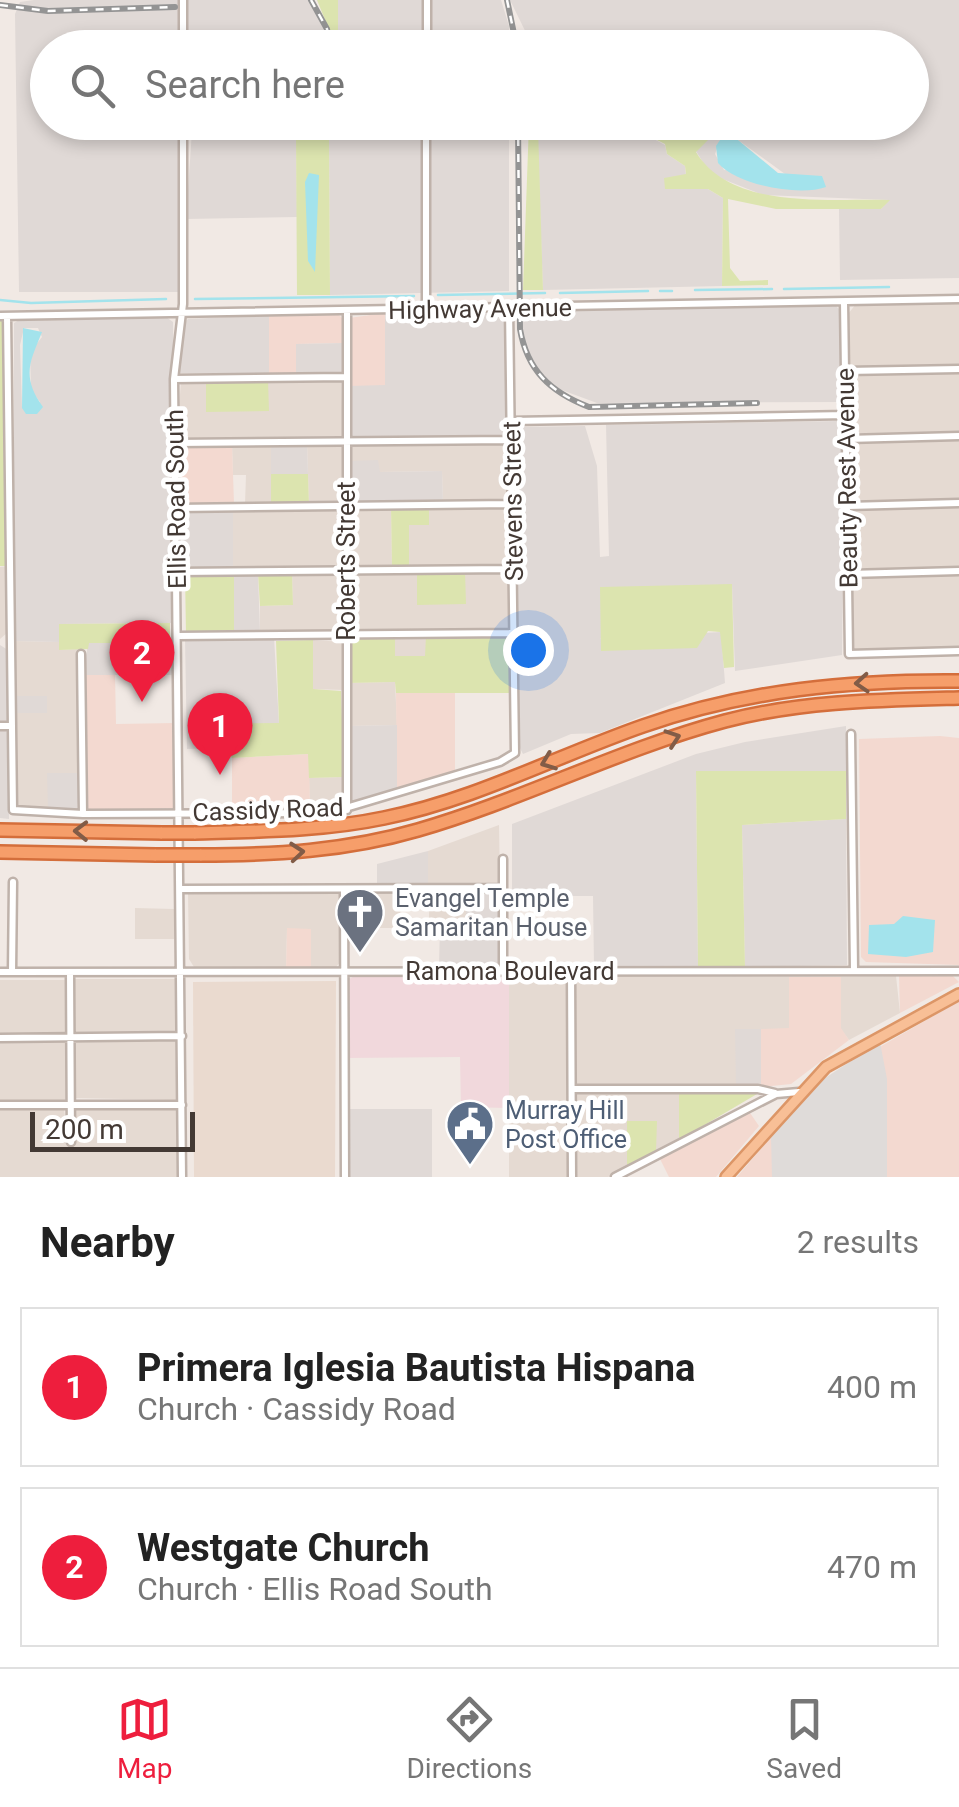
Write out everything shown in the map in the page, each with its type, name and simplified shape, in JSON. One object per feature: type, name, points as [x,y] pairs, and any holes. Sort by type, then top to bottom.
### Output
[{"type":"highway","points":[[0,830],[300,830],[386,818],[463,795],[643,726],[711,706],[784,690],[959,679]]},
{"type":"highway","points":[[0,852],[284,854],[384,839],[503,802],[728,721],[804,706],[884,700],[959,701]]},
{"type":"main road","points":[[726,1177],[799,1092],[842,1057],[959,994]]},
{"type":"street","points":[[183,0],[183,30]]},
{"type":"street","points":[[427,0],[427,30]]},
{"type":"street","name":"Ellis Road South","points":[[182,1177],[174,378],[181,314],[183,140]]},
{"type":"street","points":[[426,140],[426,310]]},
{"type":"street","name":"Highway Avenue","points":[[4,316],[959,299]]},
{"type":"street","name":"Beauty Rest Avenue","points":[[844,302],[849,654],[959,651]]},
{"type":"street","name":"Stevens Street","points":[[510,308],[515,753]]},
{"type":"street","name":"Roberts Street","points":[[346,311],[347,810]]},
{"type":"street","points":[[0,726],[12,726],[4,316]]},
{"type":"street","points":[[846,371],[959,368]]},
{"type":"street","points":[[174,378],[347,377]]},
{"type":"street","points":[[512,421],[846,415]]},
{"type":"street","points":[[847,439],[959,436]]},
{"type":"street","points":[[175,443],[512,440]]},
{"type":"street","points":[[848,506],[959,503]]},
{"type":"street","points":[[176,508],[514,504]]},
{"type":"street","points":[[177,572],[515,569]]},
{"type":"street","points":[[848,574],[959,571]]},
{"type":"street","points":[[178,636],[516,633]]},
{"type":"street","points":[[0,642],[12,642]]},
{"type":"street","points":[[82,654],[84,814]]},
{"type":"street","name":"Cassidy Road","points":[[12,726],[13,810],[84,814],[347,810],[500,762],[515,753]]},
{"type":"street","points":[[851,734],[854,970]]},
{"type":"street","points":[[503,859],[503,970]]},
{"type":"street","points":[[12,972],[13,882]]},
{"type":"street","points":[[181,890],[502,888]]},
{"type":"street","points":[[344,889],[345,1177]]},
{"type":"street","points":[[571,970],[572,1177]]},
{"type":"street","name":"Ramona Boulevard","points":[[0,972],[959,971]]},
{"type":"street","points":[[70,972],[71,1142]]},
{"type":"street","points":[[0,1038],[182,1036]]},
{"type":"street","points":[[572,1089],[799,1092]]},
{"type":"street","points":[[615,1177],[776,1094]]},
{"type":"street","points":[[0,1105],[182,1105]]},
{"type":"shaded area","points":[[179,0],[179,30],[30,30],[30,140],[179,140],[179,292],[19,292],[15,14],[20,2]]},
{"type":"shaded area","points":[[187,0],[309,0],[325,30],[187,30]]},
{"type":"shaded area","points":[[338,0],[501,0],[509,26],[509,30],[338,30]]},
{"type":"shaded area","points":[[510,0],[959,0],[959,278],[840,280],[839,209],[881,209],[889,200],[763,195],[710,174],[696,151],[701,140],[720,140],[715,154],[724,170],[785,174],[738,140],[929,140],[929,30],[525,30]]},
{"type":"shaded area","points":[[191,140],[296,140],[297,217],[186,219]]},
{"type":"shaded area","points":[[329,140],[509,140],[509,291],[330,295]]},
{"type":"shaded area","points":[[537,140],[656,140],[685,166],[686,175],[665,189],[708,189],[723,198],[722,286],[543,290]]},
{"type":"shaded area","points":[[959,302],[959,366],[849,366],[848,314],[856,304]]},
{"type":"shaded area","points":[[835,305],[840,310],[842,402],[597,403],[559,389],[536,368],[524,343],[522,312]]},
{"type":"shaded area","points":[[500,312],[505,316],[508,429],[502,437],[350,437],[349,386],[385,385],[385,313]]},
{"type":"shaded area","points":[[385,313],[386,386],[349,386],[349,318]]},
{"type":"shaded area","points":[[338,314],[343,319],[344,343],[296,344],[296,373],[269,374],[269,315]]},
{"type":"shaded area","points":[[269,315],[269,374],[178,373],[183,324],[188,319]]},
{"type":"shaded area","points":[[166,317],[173,322],[174,623],[60,624],[59,642],[14,641],[14,323],[21,319]],"holes":[[[24,328],[38,328],[42,337],[30,352],[31,390],[40,402],[22,408],[20,345]]]},
{"type":"shaded area","points":[[344,343],[344,372],[296,373],[296,344]]},
{"type":"shaded area","points":[[959,370],[959,433],[850,433],[850,375]]},
{"type":"shaded area","points":[[268,380],[341,380],[343,436],[181,440],[177,436],[181,381],[206,381],[207,412]]},
{"type":"shaded area","points":[[839,421],[844,434],[842,655],[735,671],[732,584],[600,639],[721,632],[725,683],[600,733],[571,734],[523,754],[515,432],[520,427],[585,426],[597,466],[600,557],[609,556],[606,425]]},
{"type":"shaded area","points":[[959,438],[959,501],[855,504],[850,500],[850,443]]},
{"type":"shaded area","points":[[507,442],[507,501],[443,502],[442,471],[379,472],[348,461],[350,444]]},
{"type":"shaded area","points":[[307,443],[344,447],[341,504],[309,504]]},
{"type":"shaded area","points":[[307,443],[308,474],[271,474],[271,444]]},
{"type":"shaded area","points":[[232,444],[234,504],[184,505],[179,500],[180,448]]},
{"type":"shaded area","points":[[271,444],[271,505],[245,504],[246,475],[233,475],[232,445]]},
{"type":"shaded area","points":[[378,460],[380,472],[442,471],[443,502],[350,503],[348,461]]},
{"type":"shaded area","points":[[959,505],[959,568],[852,568],[854,508]]},
{"type":"shaded area","points":[[508,506],[510,565],[409,567],[409,525],[429,524],[429,507]]},
{"type":"shaded area","points":[[391,507],[392,568],[353,568],[350,509]]},
{"type":"shaded area","points":[[341,508],[343,566],[233,569],[233,509]]},
{"type":"shaded area","points":[[233,509],[233,569],[180,567],[179,516],[186,510]]},
{"type":"shaded area","points":[[8,566],[8,632],[0,639],[0,567]]},
{"type":"shaded area","points":[[465,571],[511,571],[513,626],[509,631],[349,630],[351,572],[417,572],[418,605]]},
{"type":"shaded area","points":[[234,573],[258,573],[260,633],[234,634]]},
{"type":"shaded area","points":[[292,573],[343,573],[343,631],[260,633],[260,606],[293,605]]},
{"type":"shaded area","points":[[959,573],[959,648],[853,649],[851,581],[855,576]]},
{"type":"shaded area","points":[[426,636],[426,656],[395,656],[395,637]]},
{"type":"shaded area","points":[[274,637],[279,724],[210,724],[211,748],[187,749],[185,639]]},
{"type":"shaded area","points":[[313,640],[344,642],[344,690],[313,689]]},
{"type":"shaded area","points":[[14,641],[59,642],[60,650],[79,649],[81,773],[48,811],[18,809],[15,804],[15,713],[47,712],[46,697],[15,696]]},
{"type":"shaded area","points":[[88,643],[175,643],[175,675],[84,675]]},
{"type":"shaded area","points":[[0,645],[8,650],[9,718],[4,723],[0,723]]},
{"type":"shaded area","points":[[84,675],[115,675],[116,724],[175,723],[174,808],[89,812],[85,807]]},
{"type":"shaded area","points":[[395,682],[397,725],[348,726],[348,683]]},
{"type":"shaded area","points":[[396,693],[455,693],[455,773],[397,791]]},
{"type":"shaded area","points":[[15,696],[47,696],[47,713],[15,713]]},
{"type":"shaded area","points":[[397,725],[397,791],[352,804],[348,726]]},
{"type":"shaded area","points":[[846,726],[846,771],[696,772],[698,967],[594,967],[593,896],[512,896],[512,824],[696,754]]},
{"type":"shaded area","points":[[0,728],[9,733],[9,819],[0,818]]},
{"type":"shaded area","points":[[959,738],[959,965],[866,962],[861,957],[859,739]]},
{"type":"shaded area","points":[[309,754],[310,811],[232,811],[232,758]]},
{"type":"shaded area","points":[[47,773],[81,773],[77,811],[48,811]]},
{"type":"shaded area","points":[[344,777],[344,807],[310,811],[309,778]]},
{"type":"shaded area","points":[[846,819],[847,965],[745,967],[742,825]]},
{"type":"shaded area","points":[[499,825],[500,884],[428,886],[428,851]]},
{"type":"shaded area","points":[[428,851],[428,886],[377,887],[377,864]]},
{"type":"shaded area","points":[[351,891],[401,891],[400,928],[347,928],[347,896]]},
{"type":"shaded area","points":[[429,891],[466,891],[466,924],[429,924]]},
{"type":"shaded area","points":[[466,891],[495,891],[500,896],[500,961],[493,968],[439,968],[440,924],[466,923]]},
{"type":"shaded area","points":[[188,892],[340,892],[342,960],[335,968],[311,968],[311,929],[287,929],[286,969],[194,967],[189,959]]},
{"type":"shaded area","points":[[135,908],[174,909],[174,939],[135,939]]},
{"type":"shaded area","points":[[287,928],[311,929],[311,968],[286,969]]},
{"type":"shaded area","points":[[899,975],[953,976],[959,982],[900,1013]]},
{"type":"shaded area","points":[[896,976],[900,1013],[849,1040],[841,1029],[841,977]]},
{"type":"shaded area","points":[[509,977],[569,979],[569,1177],[509,1177]]},
{"type":"shaded area","points":[[509,977],[509,1108],[461,1107],[460,1057],[347,1058],[347,980]]},
{"type":"shaded area","points":[[576,977],[789,977],[789,1028],[736,1087],[579,1087],[574,1082]]},
{"type":"shaded area","points":[[789,977],[841,977],[841,1028],[849,1040],[791,1084],[761,1087],[761,1029],[789,1028]]},
{"type":"shaded area","points":[[73,979],[175,979],[179,1031],[78,1035],[72,1028]]},
{"type":"shaded area","points":[[0,980],[68,980],[68,1032],[0,1036]]},
{"type":"shaded area","points":[[336,981],[335,1177],[194,1177],[193,982]]},
{"type":"shaded area","points":[[959,1001],[959,1177],[737,1177],[816,1084]]},
{"type":"shaded area","points":[[735,1029],[761,1029],[761,1087],[736,1087]]},
{"type":"shaded area","points":[[175,1038],[177,1100],[72,1098],[74,1041]]},
{"type":"shaded area","points":[[0,1040],[66,1041],[66,1101],[0,1101]]},
{"type":"shaded area","points":[[880,1042],[887,1079],[887,1177],[772,1177],[771,1137],[816,1084]]},
{"type":"shaded area","points":[[679,1091],[679,1140],[656,1151],[656,1122],[628,1121],[627,1167],[608,1177],[574,1177],[576,1093]]},
{"type":"shaded area","points":[[175,1107],[180,1113],[179,1177],[0,1177],[0,1108],[64,1108],[68,1149],[73,1148],[75,1108]]},
{"type":"shaded area","points":[[347,1109],[432,1109],[432,1177],[347,1177]]},
{"type":"shaded area","points":[[748,1110],[759,1126],[716,1177],[669,1177],[659,1157]]},
{"type":"green space","points":[[317,0],[338,0],[338,30],[329,30]]},
{"type":"green space","points":[[296,140],[329,140],[330,295],[297,295]]},
{"type":"green space","points":[[528,140],[538,140],[543,290],[523,290]]},
{"type":"green space","points":[[657,140],[708,140],[696,152],[712,171],[757,193],[811,199],[890,200],[881,209],[776,209],[728,199],[730,268],[740,281],[768,280],[768,285],[722,286],[723,198],[708,189],[665,189],[664,178],[686,174],[685,166],[667,154],[665,144]]},
{"type":"green space","points":[[0,319],[5,325],[8,566],[0,566]]},
{"type":"green space","points":[[268,380],[269,411],[206,412],[206,381]]},
{"type":"green space","points":[[271,474],[308,474],[309,504],[271,505]]},
{"type":"green space","points":[[391,507],[429,507],[429,525],[409,525],[409,567],[392,568]]},
{"type":"green space","points":[[465,571],[466,604],[417,605],[417,572]]},
{"type":"green space","points":[[185,573],[234,573],[234,634],[186,634]]},
{"type":"green space","points":[[258,573],[292,573],[293,605],[260,606]]},
{"type":"green space","points":[[732,584],[734,667],[724,668],[720,632],[708,631],[697,648],[601,651],[600,587]]},
{"type":"green space","points":[[170,623],[170,643],[89,643],[88,649],[59,650],[59,624]]},
{"type":"green space","points":[[426,636],[508,637],[512,640],[512,693],[396,693],[395,682],[348,683],[347,641],[352,637],[395,637],[395,656],[425,656]]},
{"type":"green space","points":[[313,640],[313,689],[341,691],[344,777],[309,778],[308,754],[232,758],[226,748],[211,748],[210,724],[279,723],[276,641]]},
{"type":"green space","points":[[696,771],[846,771],[846,819],[742,825],[745,967],[698,967]]},
{"type":"green space","points":[[679,1091],[755,1092],[757,1094],[679,1140]]},
{"type":"green space","points":[[627,1121],[657,1121],[656,1151],[627,1167]]},
{"type":"water","points":[[720,140],[738,140],[778,173],[822,176],[826,187],[785,190],[739,177],[718,163],[716,146]]},
{"type":"water","points":[[309,173],[319,175],[315,272],[308,261],[305,182]]},
{"type":"water","points":[[23,328],[42,332],[30,369],[32,386],[43,407],[37,414],[26,414],[22,408]]},
{"type":"water","points":[[903,916],[935,920],[933,952],[906,957],[868,954],[869,925],[894,924]]},
{"type":"waterway","points":[[784,289],[889,287]]},
{"type":"waterway","points":[[695,290],[772,289]]},
{"type":"waterway","points":[[560,293],[648,291]]},
{"type":"waterway","points":[[660,291],[672,291]]},
{"type":"waterway","points":[[438,295],[545,293]]},
{"type":"waterway","points":[[195,299],[414,296]]},
{"type":"waterway","points":[[0,300],[31,303],[166,299]]},
{"type":"railway","points":[[311,0],[327,30]]},
{"type":"railway","points":[[507,0],[513,30]]},
{"type":"railway","points":[[0,5],[48,11],[175,7]]},
{"type":"railway","points":[[518,140],[520,329],[528,356],[542,378],[589,407],[757,403]]},
{"type":"place","name":"Westgate Church","points":[[142,702]]},
{"type":"place","name":"Primera Iglesia Bautista Hispana","points":[[220,775]]},
{"type":"place","name":"Evangel Temple Samaritan House","points":[[360,954]]},
{"type":"place","name":"Murray Hill Post Office","points":[[470,1166]]}]
